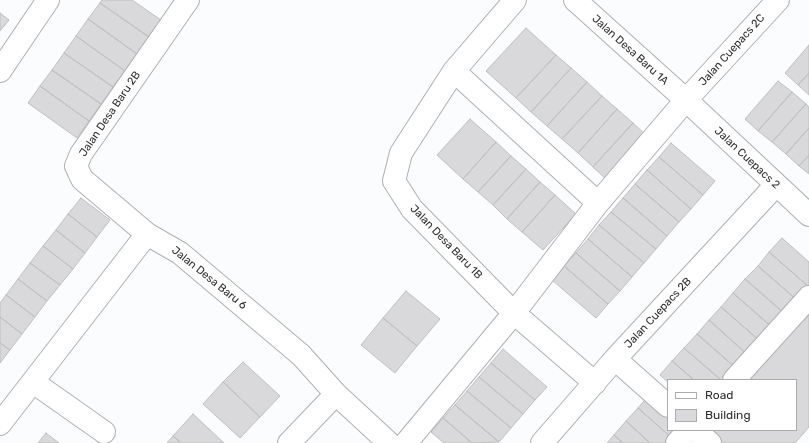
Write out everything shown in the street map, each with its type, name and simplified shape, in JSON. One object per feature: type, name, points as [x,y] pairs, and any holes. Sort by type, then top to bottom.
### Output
[{"type":"street","points":[[0,71],[48,0]]},
{"type":"street","name":"Jalan Desa Baru 2B","points":[[147,234],[82,179],[76,166],[81,154],[188,0]]},
{"type":"street","name":"Jalan Desa Baru 1B","points":[[515,0],[454,72],[401,154],[394,181],[412,209],[514,313],[595,383]]},
{"type":"street","name":"Jalan Desa Baru 1A","points":[[575,0],[686,100]]},
{"type":"street","name":"Jalan Cuepacs 2C","points":[[406,443],[514,313],[598,204],[686,100],[778,0]]},
{"type":"street","points":[[454,72],[598,204]]},
{"type":"street","name":"Jalan Cuepacs 2","points":[[686,100],[809,215]]},
{"type":"street","name":"Jalan Cuepacs 2B","points":[[542,443],[615,359],[776,185]]},
{"type":"street","points":[[0,424],[147,234]]},
{"type":"street","name":"Jalan Desa Baru 6","points":[[147,234],[180,253],[301,355],[336,394],[389,443]]},
{"type":"street","points":[[735,379],[809,297]]},
{"type":"street","points":[[615,359],[667,405]]},
{"type":"street","points":[[33,382],[104,432]]},
{"type":"street","points":[[289,443],[336,394]]},
{"type":"street","points":[[678,443],[688,431]]},
{"type":"street","points":[[696,431],[710,443]]},
{"type":"building","points":[[102,0],[132,0],[161,20],[149,37],[100,3]]},
{"type":"building","points":[[100,3],[149,37],[137,54],[88,19]]},
{"type":"building","points":[[0,13],[9,20],[0,31]]},
{"type":"building","points":[[88,19],[137,54],[125,71],[76,36]]},
{"type":"building","points":[[526,28],[556,55],[516,98],[486,71]]},
{"type":"building","points":[[76,36],[125,71],[113,87],[64,53]]},
{"type":"building","points":[[809,45],[809,73],[798,85],[785,73]]},
{"type":"building","points":[[64,53],[113,87],[101,104],[52,70]]},
{"type":"building","points":[[556,55],[571,68],[531,112],[516,98]]},
{"type":"building","points":[[571,68],[587,82],[547,126],[531,112]]},
{"type":"building","points":[[52,70],[101,104],[89,121],[40,86]]},
{"type":"building","points":[[809,73],[809,95],[798,85]]},
{"type":"building","points":[[778,81],[792,92],[758,131],[745,119]]},
{"type":"building","points":[[587,82],[602,96],[562,139],[547,126]]},
{"type":"building","points":[[40,86],[89,121],[77,138],[28,103]]},
{"type":"building","points":[[792,92],[806,104],[772,142],[758,131]]},
{"type":"building","points":[[602,96],[617,109],[578,153],[562,139]]},
{"type":"building","points":[[806,104],[809,107],[809,128],[786,154],[772,142]]},
{"type":"building","points":[[617,109],[633,123],[593,167],[578,153]]},
{"type":"building","points":[[470,119],[496,142],[463,179],[437,155]]},
{"type":"building","points":[[633,123],[648,137],[608,181],[593,167]]},
{"type":"building","points":[[809,128],[809,155],[799,166],[786,154]]},
{"type":"building","points":[[496,142],[511,156],[478,192],[463,179]]},
{"type":"building","points":[[671,143],[715,181],[703,195],[659,157]]},
{"type":"building","points":[[809,155],[809,174],[799,166]]},
{"type":"building","points":[[511,156],[526,169],[493,205],[478,192]]},
{"type":"building","points":[[659,157],[703,195],[691,209],[647,170]]},
{"type":"building","points":[[526,169],[540,182],[507,219],[493,205]]},
{"type":"building","points":[[647,170],[691,209],[679,222],[635,184]]},
{"type":"building","points":[[540,182],[555,195],[522,232],[507,219]]},
{"type":"building","points":[[635,184],[679,222],[667,236],[623,198]]},
{"type":"building","points":[[555,195],[576,214],[543,250],[522,232]]},
{"type":"building","points":[[81,198],[110,220],[97,237],[68,214]]},
{"type":"building","points":[[623,198],[667,236],[656,249],[611,212]]},
{"type":"building","points":[[611,212],[656,249],[644,263],[599,225]]},
{"type":"building","points":[[68,214],[97,237],[85,253],[56,230]]},
{"type":"building","points":[[599,225],[644,263],[632,277],[588,239]]},
{"type":"building","points":[[56,230],[85,253],[73,269],[43,246]]},
{"type":"building","points":[[782,238],[809,262],[809,287],[769,252]]},
{"type":"building","points":[[588,239],[632,277],[620,291],[576,253]]},
{"type":"building","points":[[43,246],[73,269],[60,285],[30,263]]},
{"type":"building","points":[[769,252],[809,287],[798,301],[758,266]]},
{"type":"building","points":[[576,253],[620,291],[608,304],[564,266]]},
{"type":"building","points":[[30,263],[60,285],[47,301],[18,279]]},
{"type":"building","points":[[564,266],[608,304],[596,318],[552,280]]},
{"type":"building","points":[[758,266],[798,301],[785,314],[745,279]]},
{"type":"building","points":[[18,279],[47,301],[35,317],[6,295]]},
{"type":"building","points":[[745,279],[785,314],[773,328],[733,293]]},
{"type":"building","points":[[406,291],[440,319],[417,346],[383,318]]},
{"type":"building","points":[[733,293],[773,328],[761,342],[721,307]]},
{"type":"building","points":[[6,295],[35,317],[22,334],[0,317],[0,303]]},
{"type":"building","points":[[721,307],[761,342],[749,356],[709,320]]},
{"type":"building","points":[[809,310],[809,427],[795,443],[722,443],[708,431],[797,431],[797,379],[748,379]]},
{"type":"building","points":[[0,317],[22,334],[10,350],[0,343]]},
{"type":"building","points":[[383,318],[417,346],[395,373],[361,345]]},
{"type":"building","points":[[709,320],[749,356],[737,369],[697,334]]},
{"type":"building","points":[[697,334],[737,369],[728,379],[720,379],[684,348]]},
{"type":"building","points":[[0,343],[10,350],[0,363]]},
{"type":"building","points":[[684,348],[720,379],[693,379],[672,361]]},
{"type":"building","points":[[503,349],[547,387],[535,400],[491,363]]},
{"type":"building","points":[[672,361],[693,379],[667,379],[667,381],[660,375]]},
{"type":"building","points":[[243,362],[280,396],[260,417],[223,382]]},
{"type":"building","points":[[491,363],[535,400],[523,414],[479,377]]},
{"type":"building","points":[[479,377],[523,414],[511,428],[467,391]]},
{"type":"building","points":[[223,382],[260,417],[240,438],[203,404]]},
{"type":"building","points":[[467,391],[511,428],[499,442],[455,405]]},
{"type":"building","points":[[650,394],[667,409],[667,431],[681,431],[673,439],[638,408]]},
{"type":"building","points":[[455,405],[499,442],[472,443],[443,418]]},
{"type":"building","points":[[638,408],[673,439],[670,443],[650,443],[626,421]]},
{"type":"building","points":[[193,414],[224,443],[181,443],[173,436]]},
{"type":"building","points":[[443,418],[472,443],[444,443],[431,432]]},
{"type":"building","points":[[626,421],[650,443],[623,443],[614,435]]},
{"type":"building","points":[[46,433],[59,443],[38,443]]},
{"type":"building","points":[[614,435],[623,443],[607,443]]},
{"type":"building","points":[[173,436],[181,443],[167,443]]}]
